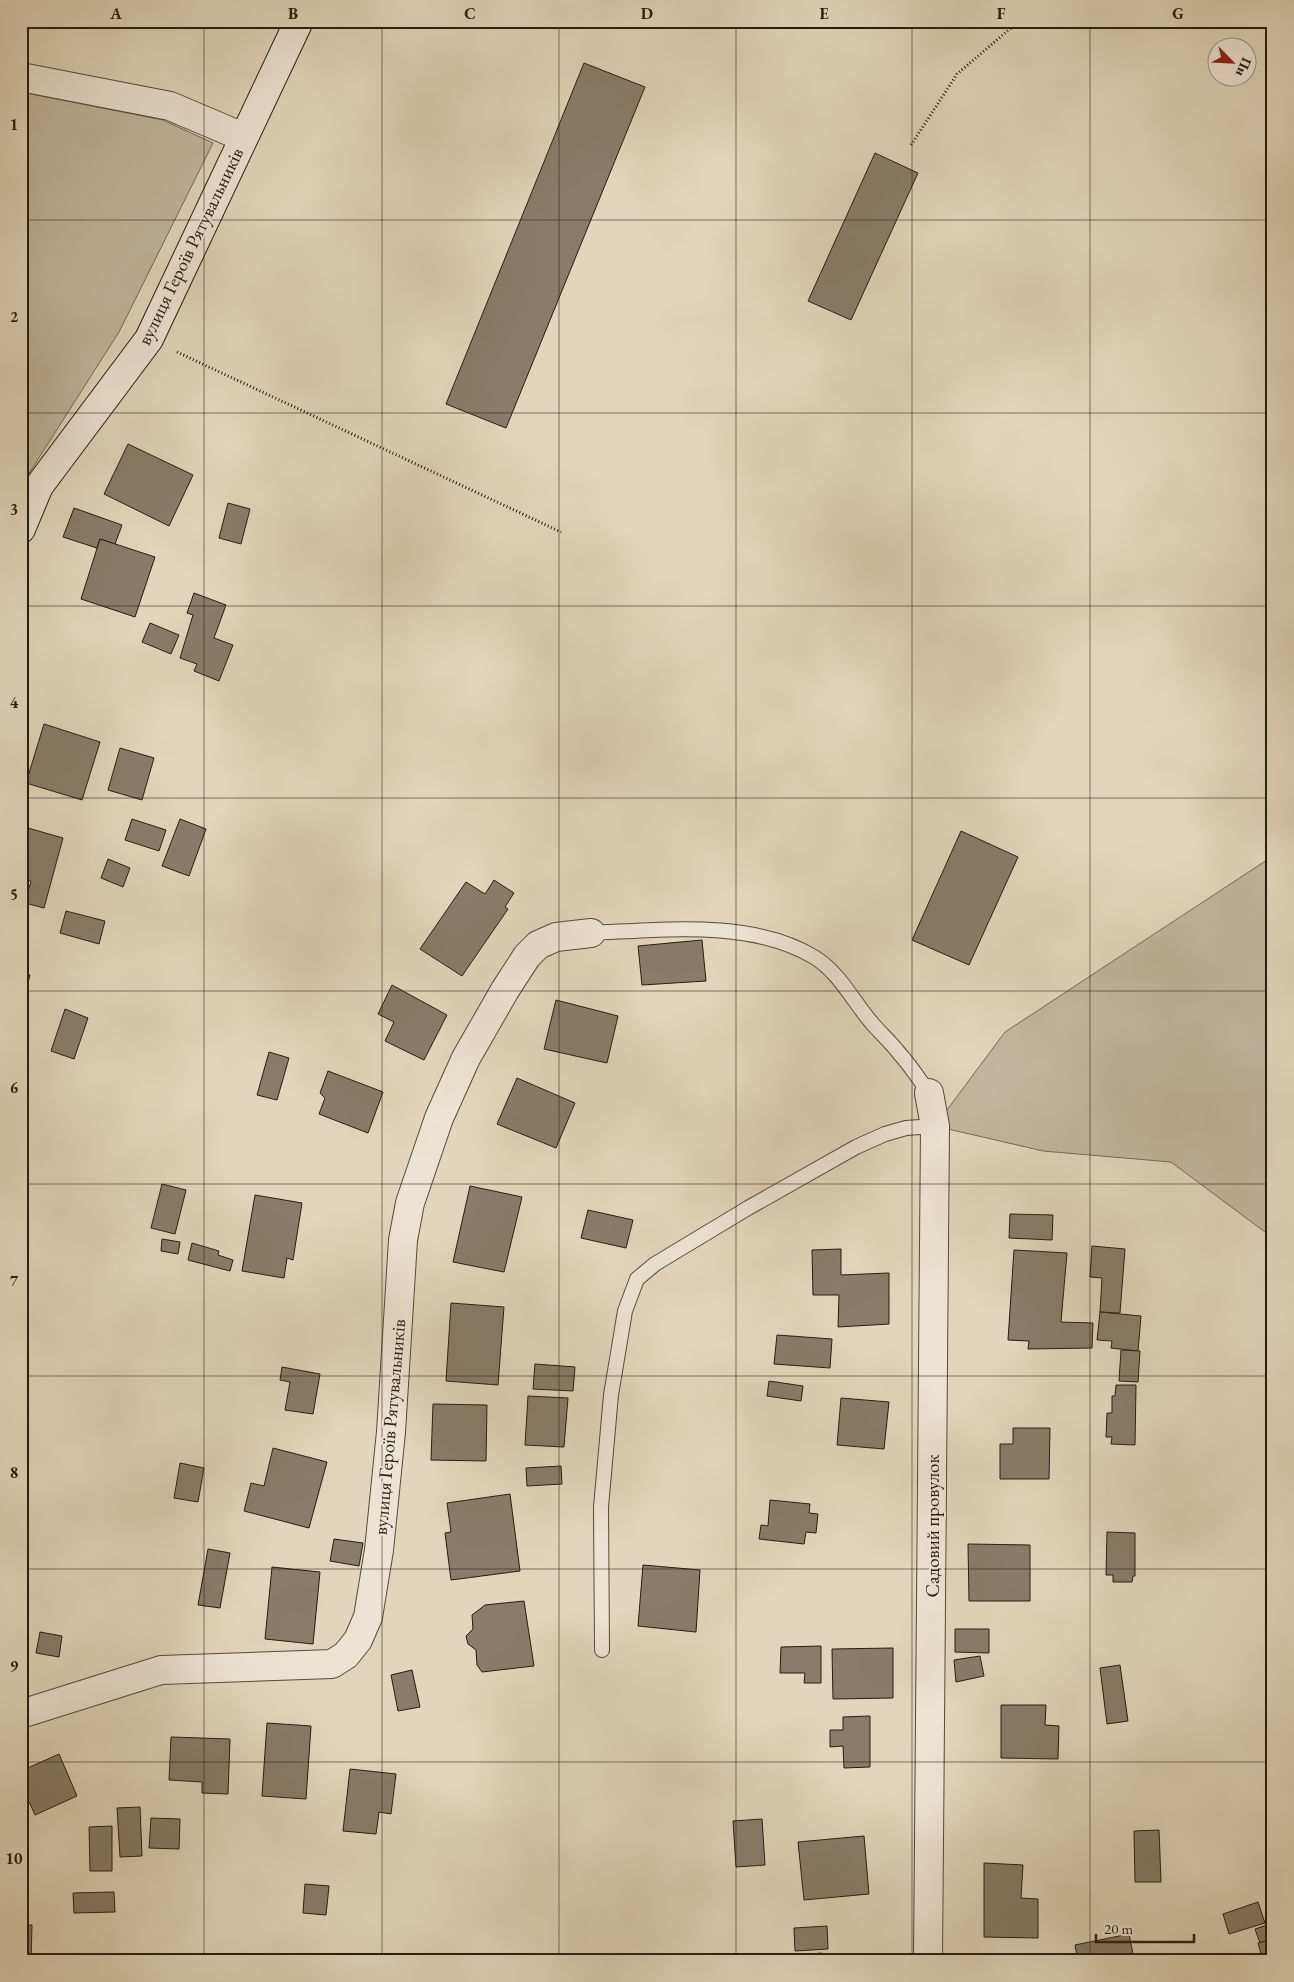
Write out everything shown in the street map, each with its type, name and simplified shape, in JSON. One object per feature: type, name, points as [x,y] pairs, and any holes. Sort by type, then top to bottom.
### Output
[{"type":"street","name":"вулиця Героїв Рятувальників","points":[[21,529],[39,486],[149,339],[298,21]]},
{"type":"street","points":[[21,77],[170,106],[243,137]]},
{"type":"street","name":"вулиця Героїв Рятувальників","points":[[21,1714],[161,1670],[332,1664],[346,1655],[358,1640],[368,1617],[379,1550],[391,1432],[403,1240],[410,1203],[439,1118],[466,1058],[504,990],[527,956],[538,945],[556,938],[591,933]]},
{"type":"street","name":"Садовий провулок","points":[[928,1961],[934,1126],[929,1093]]},
{"type":"lane","points":[[591,933],[681,930],[729,932],[759,936],[799,950],[815,958],[840,982],[871,1023],[899,1052],[929,1093]]},
{"type":"lane","points":[[602,1650],[601,1507],[610,1405],[625,1311],[637,1279],[655,1264],[748,1208],[856,1147],[885,1134],[906,1128],[934,1126]]},
{"type":"path","points":[[911,145],[957,74],[1019,21]]},
{"type":"path","points":[[149,339],[561,532]]},
{"type":"shaded area","points":[[21,92],[163,120],[213,143],[119,332],[28,475],[21,490]]},
{"type":"shaded area","points":[[1273,856],[1273,1238],[1171,1162],[1043,1151],[935,1126],[1005,1032]]},
{"type":"building","points":[[584,63],[645,87],[506,428],[446,404]]},
{"type":"building","points":[[875,153],[918,173],[851,320],[808,301]]},
{"type":"building","points":[[128,444],[193,475],[169,526],[104,494]]},
{"type":"building","points":[[228,503],[250,509],[241,544],[219,538]]},
{"type":"building","points":[[74,508],[122,525],[115,544],[100,539],[97,548],[63,537]]},
{"type":"building","points":[[100,539],[155,557],[135,617],[81,599]]},
{"type":"building","points":[[194,593],[226,605],[214,638],[233,645],[219,681],[194,671],[197,664],[180,658],[193,615],[187,613]]},
{"type":"building","points":[[150,623],[179,635],[171,654],[142,642]]},
{"type":"building","points":[[44,724],[100,742],[82,800],[26,783]]},
{"type":"building","points":[[120,748],[154,758],[142,800],[108,790]]},
{"type":"building","points":[[132,819],[166,830],[159,851],[125,840]]},
{"type":"building","points":[[180,819],[206,829],[189,876],[162,866]]},
{"type":"building","points":[[21,826],[63,838],[44,908],[25,903],[31,881],[21,878]]},
{"type":"building","points":[[961,831],[1018,857],[969,965],[912,940]]},
{"type":"building","points":[[108,859],[130,868],[123,887],[101,878]]},
{"type":"building","points":[[494,880],[514,893],[505,907],[508,909],[462,976],[420,949],[466,882],[485,894]]},
{"type":"building","points":[[66,911],[105,921],[99,944],[60,933]]},
{"type":"building","points":[[702,940],[706,981],[642,985],[638,946]]},
{"type":"building","points":[[21,973],[30,975],[21,1010]]},
{"type":"building","points":[[392,985],[447,1015],[424,1060],[385,1041],[394,1022],[378,1014]]},
{"type":"building","points":[[556,1000],[618,1016],[607,1063],[544,1049]]},
{"type":"building","points":[[65,1009],[88,1018],[74,1059],[51,1051]]},
{"type":"building","points":[[269,1052],[289,1058],[277,1100],[257,1095]]},
{"type":"building","points":[[328,1071],[383,1092],[368,1133],[319,1114],[325,1098],[320,1093]]},
{"type":"building","points":[[517,1078],[575,1103],[556,1148],[497,1124]]},
{"type":"building","points":[[162,1184],[186,1190],[175,1234],[151,1228]]},
{"type":"building","points":[[470,1186],[522,1197],[504,1272],[453,1262]]},
{"type":"building","points":[[255,1195],[302,1203],[293,1260],[287,1258],[284,1278],[242,1271]]},
{"type":"building","points":[[588,1210],[633,1220],[626,1248],[581,1238]]},
{"type":"building","points":[[1010,1214],[1053,1215],[1052,1240],[1009,1238]]},
{"type":"building","points":[[162,1239],[180,1242],[178,1254],[161,1251]]},
{"type":"building","points":[[192,1243],[219,1251],[218,1255],[233,1260],[230,1271],[188,1260]]},
{"type":"building","points":[[1092,1246],[1125,1249],[1120,1313],[1100,1312],[1102,1278],[1090,1277]]},
{"type":"building","points":[[841,1249],[841,1275],[889,1273],[889,1324],[838,1327],[839,1295],[813,1295],[812,1250]]},
{"type":"building","points":[[1014,1250],[1067,1253],[1061,1322],[1093,1323],[1092,1348],[1028,1349],[1029,1341],[1008,1340]]},
{"type":"building","points":[[451,1303],[504,1307],[498,1385],[446,1381]]},
{"type":"building","points":[[1100,1312],[1141,1316],[1138,1351],[1111,1348],[1112,1341],[1097,1340]]},
{"type":"building","points":[[777,1335],[832,1339],[830,1368],[774,1364]]},
{"type":"building","points":[[1121,1350],[1140,1351],[1138,1382],[1119,1381]]},
{"type":"building","points":[[535,1364],[575,1367],[573,1391],[533,1389]]},
{"type":"building","points":[[282,1367],[320,1374],[313,1414],[285,1410],[290,1382],[280,1380]]},
{"type":"building","points":[[769,1381],[803,1386],[801,1401],[767,1396]]},
{"type":"building","points":[[1116,1385],[1136,1385],[1135,1445],[1111,1444],[1112,1437],[1106,1437],[1107,1413],[1112,1413],[1112,1396],[1115,1396]]},
{"type":"building","points":[[528,1396],[568,1398],[564,1447],[525,1445]]},
{"type":"building","points":[[841,1398],[889,1402],[884,1449],[837,1445]]},
{"type":"building","points":[[433,1404],[487,1405],[486,1461],[431,1460]]},
{"type":"building","points":[[1013,1428],[1050,1428],[1049,1479],[1000,1479],[1000,1444],[1013,1444]]},
{"type":"building","points":[[273,1448],[327,1462],[309,1528],[244,1511],[251,1483],[264,1486]]},
{"type":"building","points":[[180,1463],[204,1468],[198,1502],[174,1498]]},
{"type":"building","points":[[561,1466],[562,1484],[527,1486],[526,1468]]},
{"type":"building","points":[[510,1494],[520,1571],[451,1580],[445,1533],[451,1532],[447,1503]]},
{"type":"building","points":[[770,1500],[810,1504],[809,1513],[818,1514],[816,1533],[806,1532],[804,1544],[759,1539],[761,1525],[768,1526]]},
{"type":"building","points":[[1107,1532],[1135,1533],[1135,1576],[1133,1576],[1132,1582],[1113,1582],[1113,1575],[1106,1575]]},
{"type":"building","points":[[334,1539],[363,1543],[359,1566],[330,1561]]},
{"type":"building","points":[[968,1544],[1030,1545],[1030,1601],[969,1601]]},
{"type":"building","points":[[208,1549],[230,1553],[220,1608],[198,1605]]},
{"type":"building","points":[[643,1565],[700,1570],[696,1632],[638,1626]]},
{"type":"building","points":[[272,1567],[320,1572],[313,1644],[265,1639]]},
{"type":"building","points":[[524,1601],[534,1666],[482,1672],[477,1665],[476,1650],[468,1644],[466,1636],[473,1629],[472,1615],[485,1605]]},
{"type":"building","points":[[955,1629],[989,1629],[989,1653],[955,1652]]},
{"type":"building","points":[[40,1632],[62,1636],[59,1657],[36,1653]]},
{"type":"building","points":[[821,1646],[821,1683],[804,1683],[805,1673],[780,1673],[781,1647]]},
{"type":"building","points":[[893,1648],[893,1698],[833,1699],[832,1649]]},
{"type":"building","points":[[980,1656],[984,1676],[956,1682],[954,1660]]},
{"type":"building","points":[[1120,1665],[1128,1721],[1107,1724],[1100,1668]]},
{"type":"building","points":[[412,1670],[420,1707],[398,1711],[391,1675]]},
{"type":"building","points":[[1001,1705],[1046,1705],[1045,1725],[1059,1726],[1058,1759],[1001,1758]]},
{"type":"building","points":[[870,1716],[870,1767],[844,1768],[843,1746],[830,1747],[830,1730],[843,1730],[843,1717]]},
{"type":"building","points":[[267,1723],[311,1726],[306,1799],[262,1796]]},
{"type":"building","points":[[171,1737],[230,1739],[228,1794],[202,1793],[202,1782],[169,1780]]},
{"type":"building","points":[[59,1754],[77,1796],[35,1815],[21,1784],[21,1771]]},
{"type":"building","points":[[350,1769],[396,1774],[391,1814],[379,1812],[376,1834],[343,1831]]},
{"type":"building","points":[[140,1807],[142,1856],[120,1857],[117,1808]]},
{"type":"building","points":[[151,1818],[180,1819],[179,1849],[149,1848]]},
{"type":"building","points":[[762,1819],[765,1865],[736,1867],[733,1821]]},
{"type":"building","points":[[112,1826],[112,1871],[90,1871],[89,1827]]},
{"type":"building","points":[[1159,1830],[1161,1882],[1135,1882],[1134,1831]]},
{"type":"building","points":[[864,1836],[869,1894],[804,1900],[798,1842]]},
{"type":"building","points":[[984,1863],[1023,1865],[1021,1898],[1038,1899],[1038,1938],[984,1937]]},
{"type":"building","points":[[305,1884],[329,1886],[326,1915],[303,1913]]},
{"type":"building","points":[[114,1892],[115,1912],[74,1913],[73,1893]]},
{"type":"building","points":[[1258,1902],[1265,1923],[1229,1934],[1223,1914]]},
{"type":"building","points":[[1270,1924],[1273,1939],[1260,1943],[1255,1929]]},
{"type":"building","points":[[21,1925],[32,1925],[31,1961],[21,1961]]},
{"type":"building","points":[[827,1926],[828,1949],[795,1951],[794,1928]]},
{"type":"building","points":[[1129,1934],[1134,1959],[1126,1961],[1078,1961],[1075,1945]]},
{"type":"building","points":[[1273,1939],[1273,1961],[1263,1961],[1258,1943]]},
{"type":"building","points":[[822,1953],[823,1961],[784,1961],[784,1956]]}]
